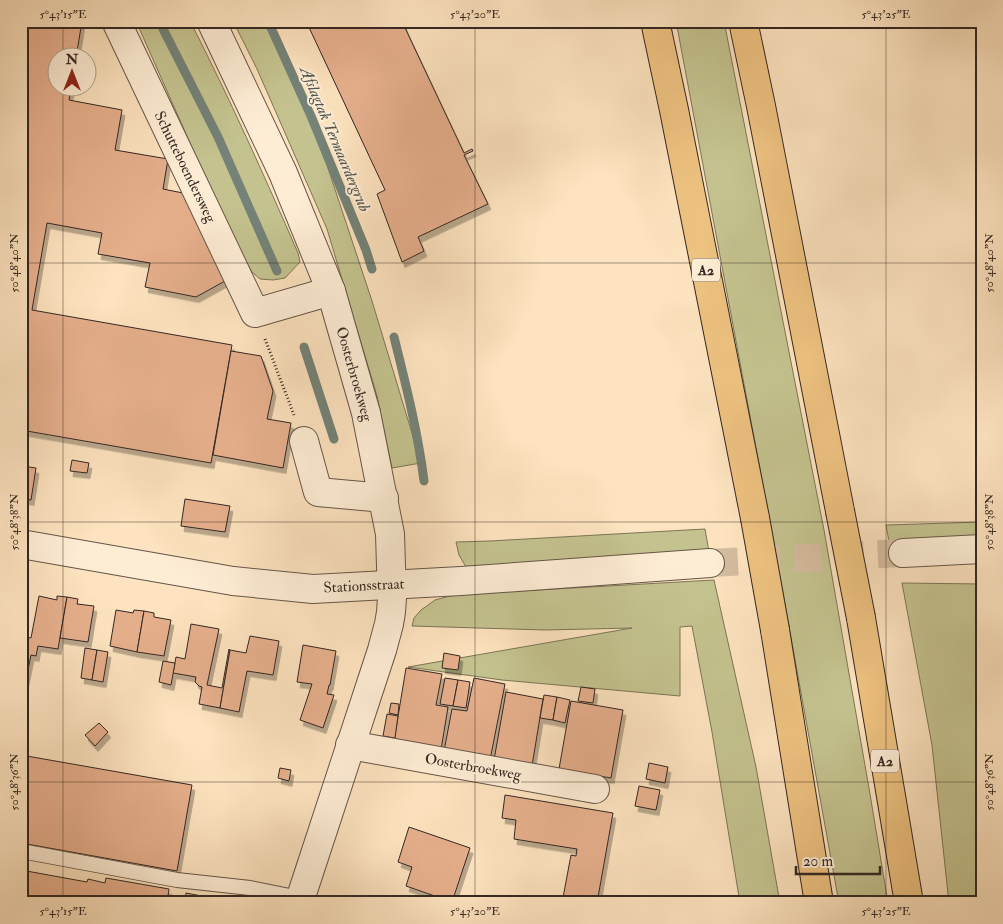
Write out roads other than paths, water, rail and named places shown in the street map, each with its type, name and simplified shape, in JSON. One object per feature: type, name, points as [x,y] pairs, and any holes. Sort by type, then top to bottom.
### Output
[{"type":"highway","name":"A2","points":[[642,21],[674,110]]},
{"type":"highway","name":"A2","points":[[655,21],[755,518],[819,903]]},
{"type":"highway","name":"A2","points":[[742,21],[761,106],[861,618],[909,903]]},
{"type":"highway","name":"A2","points":[[757,21],[761,106]]},
{"type":"street","name":"Schutteboendersweg","points":[[116,21],[255,313],[331,291]]},
{"type":"street","name":"Oosterbroekweg","points":[[210,21],[284,173],[331,291],[366,413],[390,534],[392,598],[389,624],[300,901]]},
{"type":"street","points":[[304,441],[318,492],[384,498]]},
{"type":"street","name":"Stationsstraat","points":[[21,544],[233,581],[313,589],[710,563]]},
{"type":"street","points":[[903,553],[982,549]]},
{"type":"street","name":"Oosterbroekweg","points":[[350,745],[595,789]]},
{"type":"lane","points":[[21,851],[177,880],[250,888],[300,901]]},
{"type":"waterway","points":[[159,21],[218,137],[277,271]]},
{"type":"waterway","name":"Afslagtak Termaardergrub","points":[[268,21],[311,116],[372,269]]},
{"type":"waterway","name":"Afslagtak Termaardergrub","points":[[394,337],[415,427],[424,481]]},
{"type":"waterway","points":[[304,347],[334,439]]},
{"type":"tunnel","points":[[710,563],[903,553]]}]
